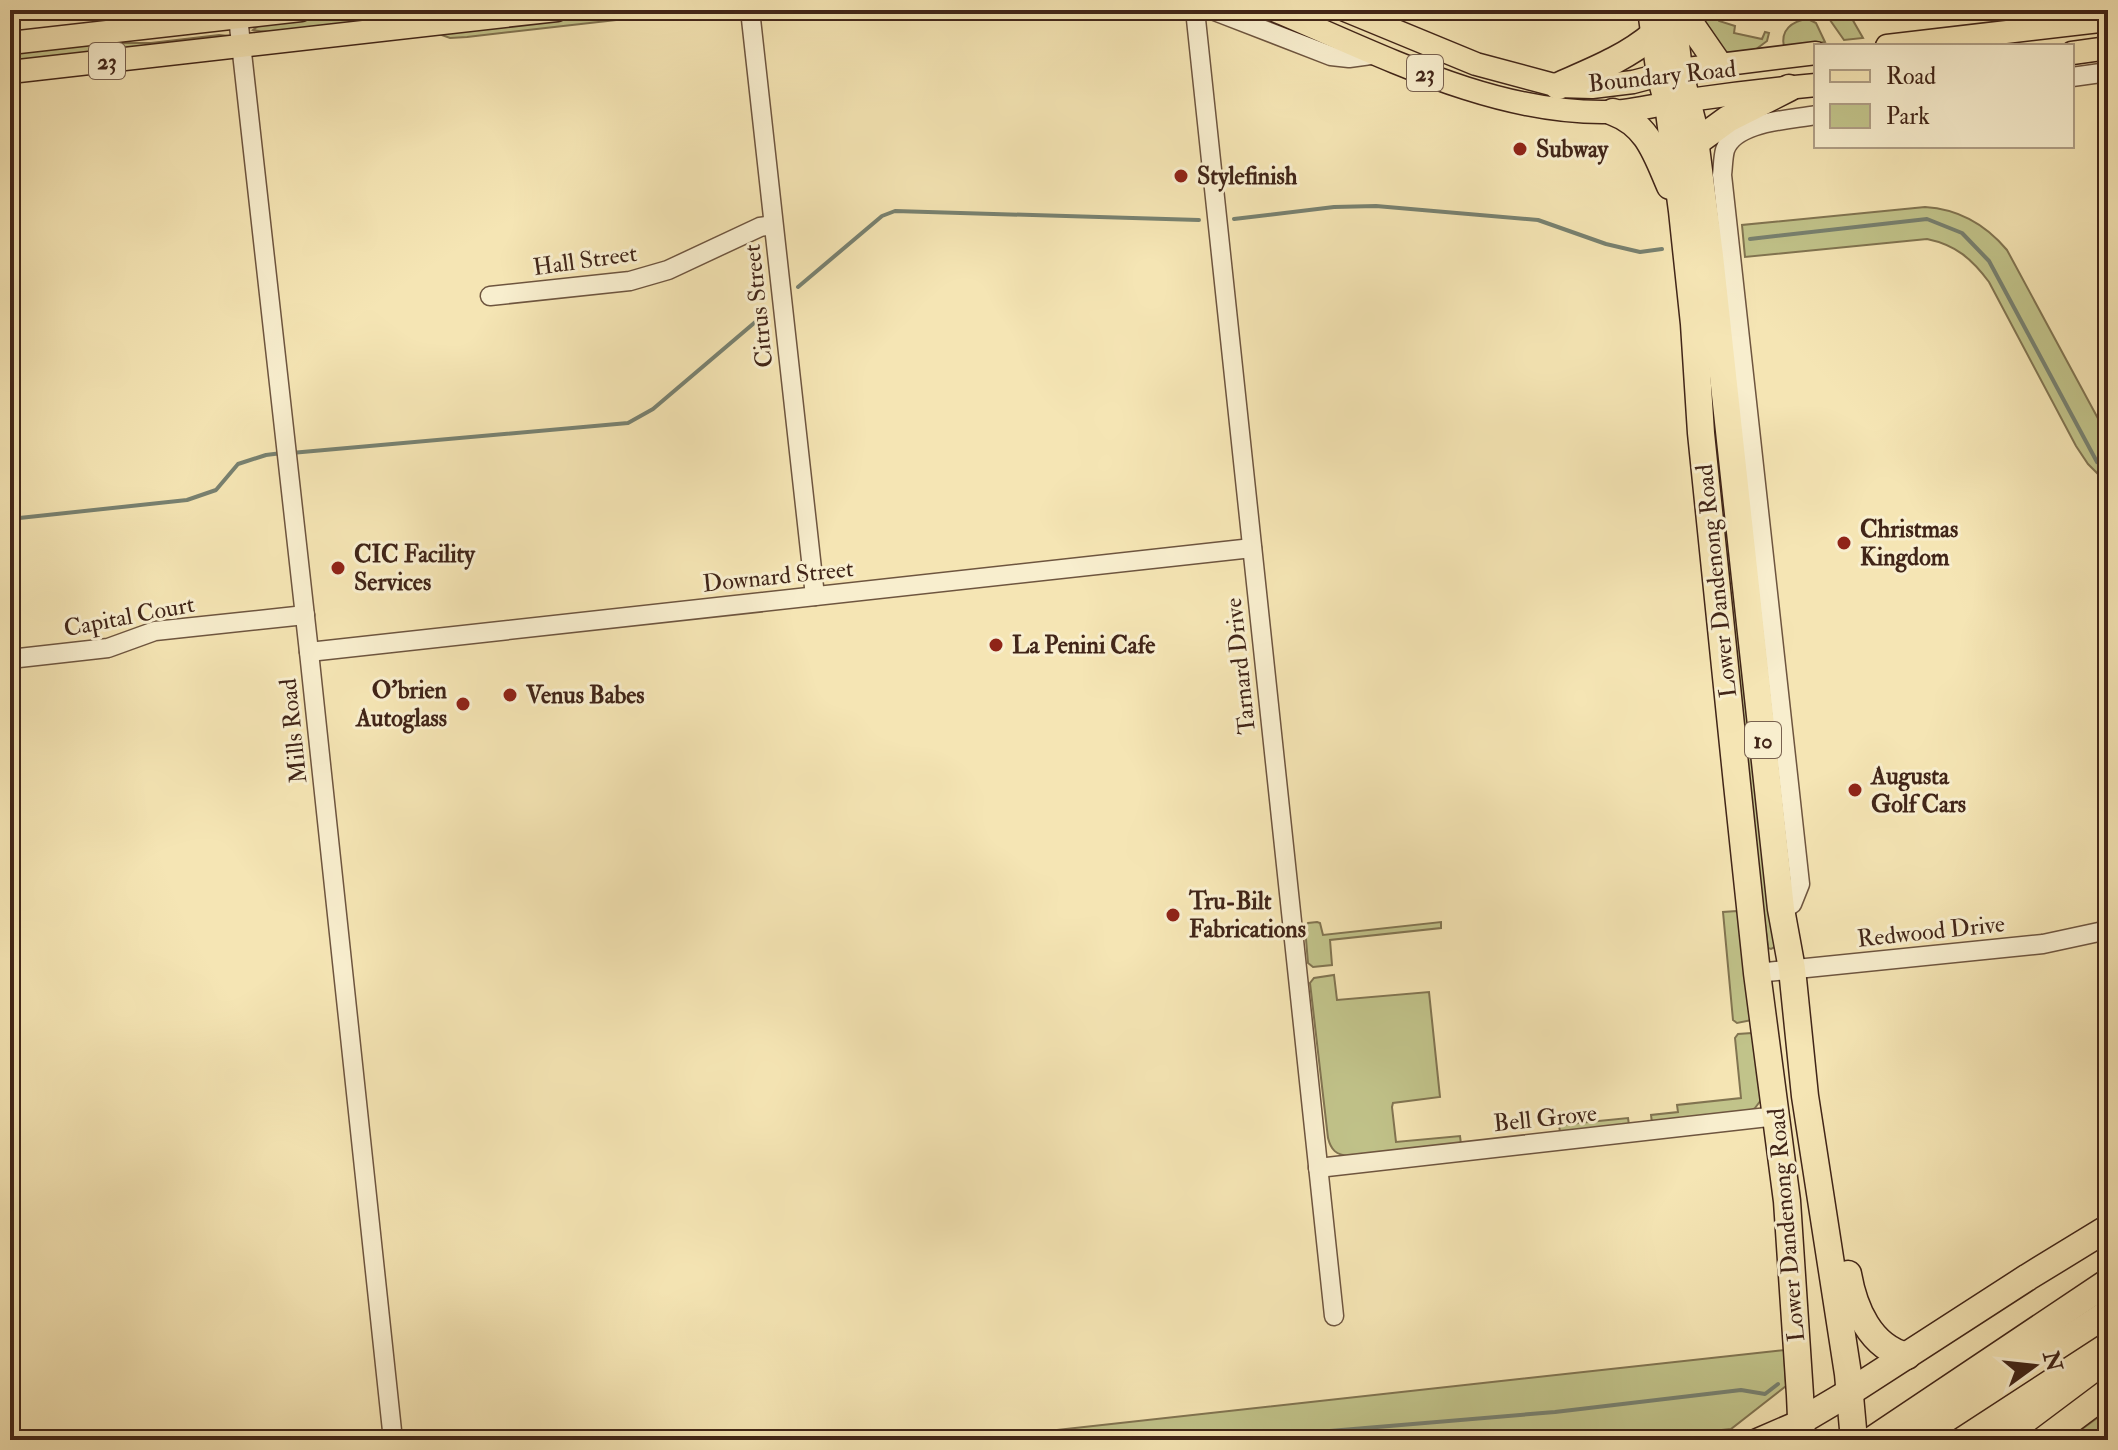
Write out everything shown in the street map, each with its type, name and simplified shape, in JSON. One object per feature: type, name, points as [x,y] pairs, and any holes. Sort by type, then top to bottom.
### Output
[{"type":"highway","name":"Lower Dandenong Road","points":[[1670,72],[1672,10]]},
{"type":"highway","points":[[1681,10],[1719,65]]},
{"type":"highway","points":[[1558,86],[1634,50],[1652,22]]},
{"type":"highway","name":"Lower Dandenong Road","points":[[1652,22],[1695,143],[1718,326],[1781,909],[1792,969],[1808,1118],[1850,1392],[1854,1440]]},
{"type":"highway","points":[[1695,143],[1728,119],[1789,88]]},
{"type":"highway","name":"Lower Dandenong Road","points":[[1678,102],[1682,211],[1704,463],[1757,973],[1777,1116],[1806,1429]]},
{"type":"highway","points":[[1613,112],[1643,131],[1682,211]]},
{"type":"highway","points":[[1806,1429],[1815,1388],[1807,1246],[1808,1118]]},
{"type":"highway","points":[[1814,1152],[1839,1221],[1852,1297],[1859,1315],[1879,1340],[1893,1351],[1907,1356]]},
{"type":"highway","points":[[1806,1429],[1850,1392],[2108,1228]]},
{"type":"highway","points":[[1913,1440],[1937,1409],[2108,1282]]},
{"type":"highway","points":[[1872,1440],[1937,1409],[2108,1313]]},
{"type":"highway","points":[[2044,1440],[2108,1392]]},
{"type":"main road","name":"23","points":[[10,43],[301,10]]},
{"type":"main road","name":"23","points":[[10,72],[242,46],[374,20],[557,10]]},
{"type":"main road","name":"Boundary Road","points":[[1274,10],[1468,89],[1545,108],[1613,112],[1814,85]]},
{"type":"main road","name":"Boundary Road","points":[[1345,10],[1476,64],[1558,86],[1592,87],[1633,82],[1670,72],[1814,53]]},
{"type":"main road","points":[[1904,44],[2108,20]]},
{"type":"main road","points":[[2074,53],[2108,48]]},
{"type":"main road","points":[[1757,1440],[1806,1429]]},
{"type":"street","name":"Citrus Street","points":[[750,10],[815,596]]},
{"type":"street","name":"Tarnard Drive","points":[[1195,10],[1334,1316]]},
{"type":"street","name":"Boundary Road","points":[[1212,10],[1331,56],[1349,58],[1378,54]]},
{"type":"street","name":"Mills Road","points":[[238,17],[393,1440]]},
{"type":"street","points":[[2074,77],[2108,72]]},
{"type":"street","name":"Lower Dandenong Road","points":[[1781,909],[1792,904],[1800,884],[1722,175],[1725,149],[1732,137],[1745,128],[1814,115]]},
{"type":"street","points":[[1700,188],[1726,215]]},
{"type":"street","name":"Hall Street","points":[[490,296],[630,281],[668,270],[760,227],[773,225]]},
{"type":"street","name":"Downard Street","points":[[309,652],[1252,548]]},
{"type":"street","name":"Capital Court","points":[[10,659],[108,648],[155,631],[305,615]]},
{"type":"street","name":"Redwood Drive","points":[[1757,973],[2043,944],[2108,930]]},
{"type":"street","name":"Bell Grove","points":[[1318,1168],[1777,1116]]},
{"type":"green space","points":[[633,10],[694,10],[467,37],[450,38],[439,34],[442,31]]},
{"type":"green space","points":[[1693,10],[1710,10],[1719,21],[1735,26],[1734,33],[1762,39],[1765,32],[1769,33],[1767,41],[1755,50],[1725,53]]},
{"type":"green space","points":[[1823,10],[1847,10],[1863,38],[1844,40]]},
{"type":"green space","points":[[347,14],[366,16],[311,29],[253,30],[270,23]]},
{"type":"green space","points":[[1808,19],[1816,23],[1825,42],[1784,47],[1788,27]]},
{"type":"green space","points":[[230,36],[10,62],[10,52],[86,43],[151,43]]},
{"type":"green space","points":[[1925,207],[1949,211],[1970,220],[1990,233],[2007,250],[2108,437],[2108,484],[2088,464],[2076,446],[1989,282],[1970,260],[1955,249],[1927,239],[1745,257],[1742,225]]},
{"type":"green space","points":[[1711,355],[1775,947],[1771,949],[1768,948],[1710,467]]},
{"type":"green space","points":[[1723,912],[1741,912],[1752,1020],[1737,1023],[1733,1020]]},
{"type":"green space","points":[[1317,922],[1323,935],[1441,922],[1441,928],[1330,940],[1332,965],[1313,967],[1308,963],[1305,927],[1308,923]]},
{"type":"green space","points":[[1334,975],[1337,1000],[1429,992],[1440,1097],[1393,1103],[1396,1142],[1460,1136],[1461,1144],[1349,1156],[1333,1149],[1328,1138],[1310,983],[1314,978]]},
{"type":"green space","points":[[1755,1033],[1761,1100],[1755,1108],[1748,1112],[1652,1123],[1651,1115],[1678,1112],[1677,1105],[1741,1098],[1735,1038],[1738,1034]]},
{"type":"green space","points":[[1628,1118],[1629,1125],[1560,1132],[1559,1125]]},
{"type":"green space","points":[[1784,1350],[1786,1386],[1731,1429],[1629,1440],[965,1440]]},
{"type":"green space","points":[[2108,1410],[2108,1440],[2067,1440]]},
{"type":"waterway","points":[[1234,219],[1334,207],[1376,206],[1538,220],[1606,244],[1640,252],[1662,249]]},
{"type":"waterway","points":[[798,287],[882,216],[895,211],[1199,220]]},
{"type":"waterway","points":[[1750,239],[1927,219],[1962,233],[1989,261],[2097,462],[2108,469]]},
{"type":"waterway","points":[[291,453],[628,423],[653,409],[767,312]]},
{"type":"waterway","points":[[10,519],[187,500],[216,490],[238,464],[282,453]]},
{"type":"waterway","points":[[1249,1440],[1555,1412],[1741,1390],[1765,1394],[1778,1384]]},
{"type":"place","name":"Subway","points":[[1520,149]]},
{"type":"place","name":"Stylefinish","points":[[1181,176]]},
{"type":"place","name":"Christmas Kingdom","points":[[1844,543]]},
{"type":"place","name":"CIC Facility Services","points":[[338,568]]},
{"type":"place","name":"La Penini Cafe","points":[[996,645]]},
{"type":"place","name":"Venus Babes","points":[[510,695]]},
{"type":"place","name":"O'brien Autoglass","points":[[463,704]]},
{"type":"place","name":"Augusta Golf Cars","points":[[1855,790]]},
{"type":"place","name":"Tru-Bilt Fabrications","points":[[1173,915]]}]
